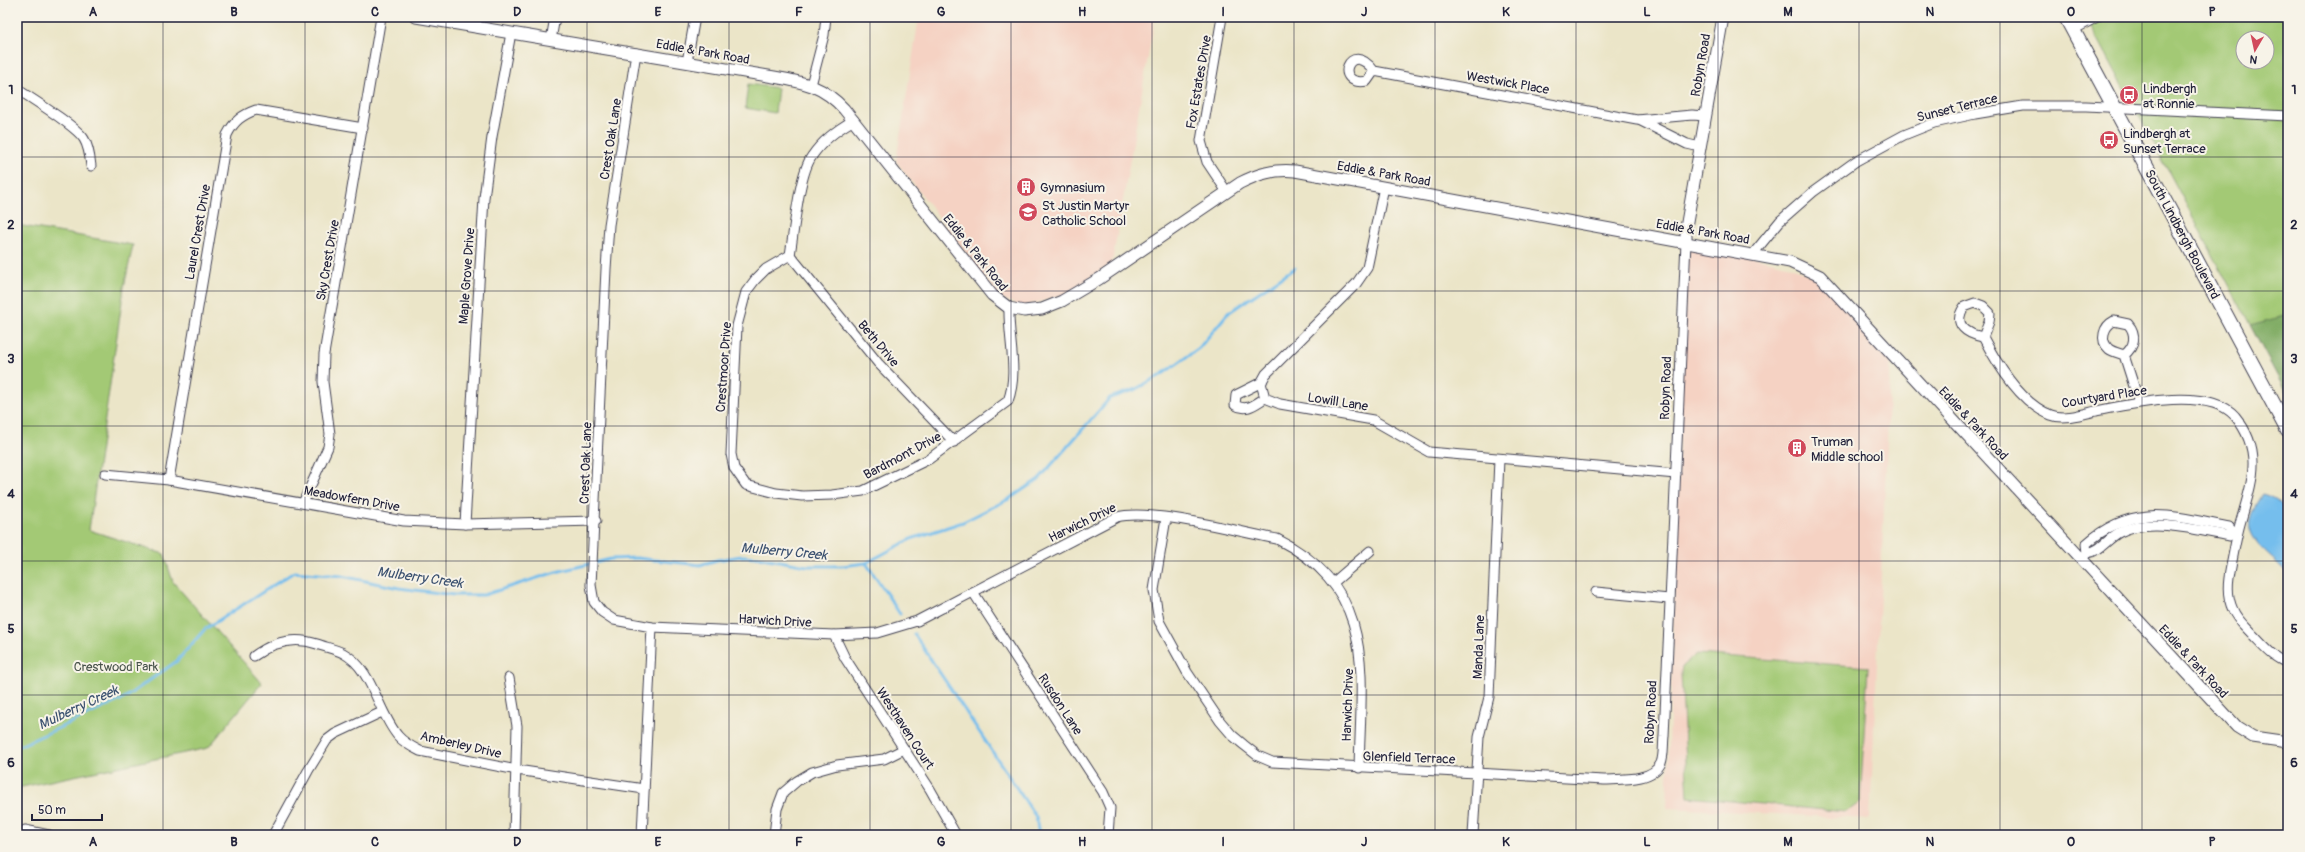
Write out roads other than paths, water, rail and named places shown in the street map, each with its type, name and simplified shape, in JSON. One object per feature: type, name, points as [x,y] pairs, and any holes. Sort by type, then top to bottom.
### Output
[{"type":"main road","name":"South Lindbergh Boulevard","points":[[2066,17],[2288,431]]},
{"type":"street","name":"Sky Crest Drive","points":[[303,503],[328,447],[330,434],[323,382],[324,354],[381,17]]},
{"type":"street","name":"Eddie & Park Road","points":[[416,17],[477,22],[511,33],[636,53],[811,85],[832,96],[854,120],[997,301],[1009,308],[1024,311],[1042,309],[1073,295],[1227,192],[1264,173],[1285,170],[1753,254],[1790,262],[1820,276],[2084,556],[2237,727],[2253,737],[2288,742]]},
{"type":"street","points":[[551,40],[555,17]]},
{"type":"street","points":[[687,62],[695,17]]},
{"type":"street","points":[[811,85],[824,35],[826,17]]},
{"type":"street","name":"Fox Estates Drive","points":[[1222,17],[1201,141],[1207,162],[1227,192]]},
{"type":"street","name":"Robyn Road","points":[[1661,764],[1664,736],[1686,228],[1723,17]]},
{"type":"street","points":[[2073,30],[2097,17]]},
{"type":"street","name":"Maple Grove Drive","points":[[465,524],[484,198],[492,137],[511,33]]},
{"type":"street","name":"Crest Oak Lane","points":[[636,53],[609,225],[596,520],[591,585],[594,602],[602,612],[614,620],[652,627]]},
{"type":"street","name":"Westwick Place","points":[[1374,71],[1638,120],[1687,144],[1700,147]]},
{"type":"street","points":[[17,89],[60,118],[84,138],[89,152],[91,166]]},
{"type":"street","name":"Sunset Terrace","points":[[1753,254],[1780,221],[1813,192],[1856,161],[1904,135],[1934,123],[2016,106],[2114,108],[2288,116]]},
{"type":"street","name":"Laurel Crest Drive","points":[[169,480],[226,142],[232,125],[246,113],[256,110],[363,128]]},
{"type":"street","name":"Westwick Place","points":[[1638,120],[1692,115],[1706,116]]},
{"type":"street","points":[[790,255],[801,186],[811,156],[834,132],[854,120]]},
{"type":"street","points":[[1262,382],[1236,395],[1236,405],[1244,409],[1251,407],[1265,398],[1262,389],[1262,382],[1266,374],[1356,284],[1367,268],[1384,187]]},
{"type":"street","name":"Beth Drive","points":[[790,255],[878,363],[954,442]]},
{"type":"street","name":"Crestmoor Drive","points":[[734,468],[731,454],[737,326],[746,292],[766,269],[790,255]]},
{"type":"street","name":"Bardmont Drive","points":[[734,468],[746,485],[782,494],[832,495],[863,491],[929,459],[1008,401],[1013,372],[1008,325],[1009,308]]},
{"type":"street","name":"Courtyard Place","points":[[1983,337],[1996,364],[2019,390],[2038,409],[2053,416],[2070,416],[2139,402],[2190,400],[2215,403],[2234,415],[2247,433],[2253,452],[2254,465],[2253,477],[2235,533],[2228,585],[2232,610],[2238,619],[2277,659],[2288,663]]},
{"type":"street","points":[[2124,355],[2139,402]]},
{"type":"street","name":"Lowill Lane","points":[[1265,398],[1280,404],[1373,420],[1430,452],[1499,460],[1676,474]]},
{"type":"street","name":"Manda Lane","points":[[1473,835],[1479,737],[1489,697],[1499,460]]},
{"type":"street","name":"Meadowfern Drive","points":[[105,474],[169,480],[404,521],[465,524],[596,520]]},
{"type":"street","name":"Harwich Drive","points":[[652,627],[834,635],[877,633],[894,629],[917,621],[1117,517],[1127,514],[1166,518],[1277,539],[1298,551],[1334,582],[1349,612],[1360,645],[1362,662],[1359,768]]},
{"type":"street","points":[[2084,556],[2086,544],[2098,533],[2117,522],[2143,516],[2173,516],[2229,527],[2235,533]]},
{"type":"street","name":"Glenfield Terrace","points":[[1166,518],[1154,590],[1159,622],[1187,672],[1220,721],[1244,745],[1258,756],[1272,762],[1359,768],[1476,772],[1604,780],[1629,779],[1650,775],[1661,764]]},
{"type":"street","points":[[1334,582],[1370,551]]},
{"type":"street","name":"Rusdon Lane","points":[[973,592],[1103,792],[1110,808],[1108,835]]},
{"type":"street","points":[[1596,592],[1669,599]]},
{"type":"street","points":[[642,835],[652,627]]},
{"type":"street","name":"Westhaven Court","points":[[834,635],[845,658],[930,789],[956,835]]},
{"type":"street","name":"Amberley Drive","points":[[254,656],[266,648],[280,642],[306,640],[343,653],[353,660],[366,677],[382,712],[398,736],[408,745],[420,751],[517,770],[644,789]]},
{"type":"street","points":[[508,678],[517,726],[517,770],[514,835]]},
{"type":"street","points":[[273,835],[327,740],[341,730],[382,712]]},
{"type":"street","points":[[774,835],[777,809],[783,793],[797,781],[812,772],[837,765],[884,759],[904,749]]},
{"type":"street","points":[[25,830],[49,835]]},
{"type":"water","points":[[2262,494],[2273,499],[2281,506],[2286,515],[2289,539],[2288,575],[2283,568],[2262,548],[2251,534],[2251,516],[2254,507]]},
{"type":"waterway","name":"Mulberry Creek","points":[[17,747],[123,699],[177,661],[205,629],[294,572],[342,576],[399,588],[454,595],[484,595],[556,572],[611,559],[636,558],[700,565],[717,560],[742,556],[757,557],[807,566],[842,566],[866,563],[911,539],[963,522],[1009,499],[1039,479],[1110,398],[1134,390],[1161,375],[1199,348],[1228,313],[1295,268]]},
{"type":"waterway","points":[[866,563],[900,614]]},
{"type":"waterway","points":[[914,634],[1036,817],[1039,835]]},
{"type":"place","name":"Lindbergh at Ronnie","points":[[2129,95]]},
{"type":"place","name":"Lindbergh at Sunset Terrace","points":[[2109,140]]},
{"type":"place","name":"Gymnasium","points":[[1026,187]]},
{"type":"place","name":"St Justin Martyr Catholic School","points":[[1028,212]]},
{"type":"place","name":"Truman Middle school","points":[[1797,448]]},
{"type":"park label","name":"Crestwood Park","points":[[116,666]]}]
